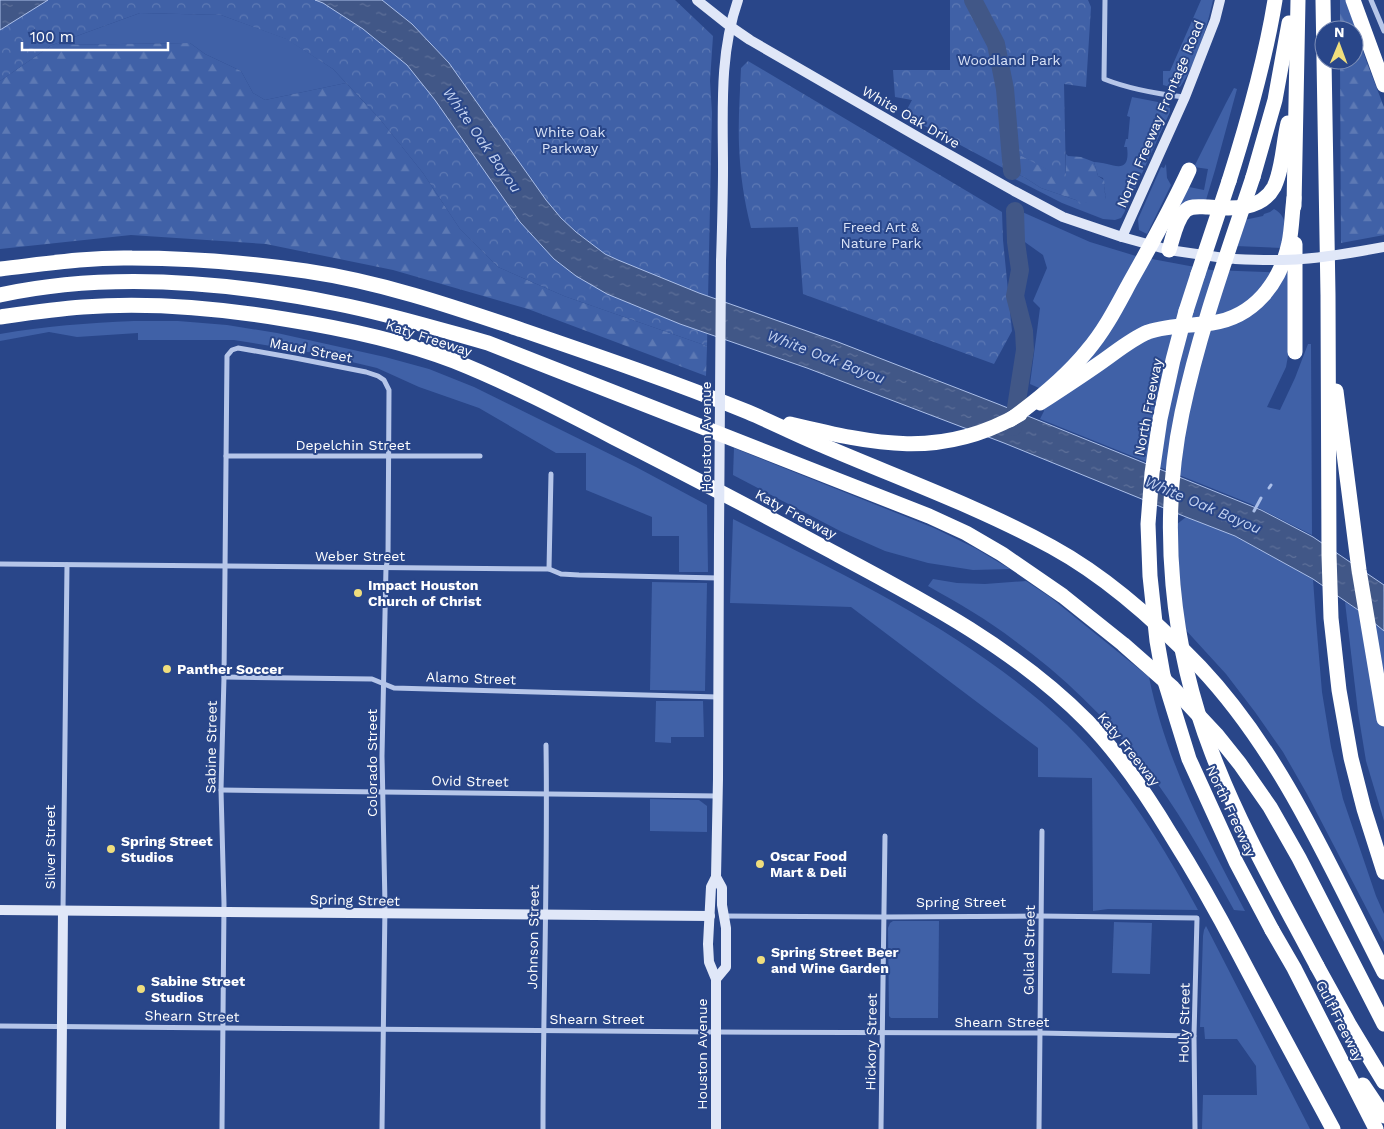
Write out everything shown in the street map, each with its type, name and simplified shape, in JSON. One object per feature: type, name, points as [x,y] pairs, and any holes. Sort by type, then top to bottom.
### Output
[{"type":"highway","name":"North Freeway","points":[[1272,930],[1236,862],[1189,759],[1163,674],[1157,641],[1150,576],[1148,524],[1152,473],[1160,418],[1173,360],[1186,311],[1255,95],[1267,46],[1275,0]]},
{"type":"highway","points":[[1292,0],[1276,100],[1196,354],[1182,414],[1171,509],[1175,606],[1190,686],[1211,752],[1264,868],[1349,1024],[1384,1082]]},
{"type":"highway","points":[[1295,352],[1294,198],[1298,0]]},
{"type":"highway","points":[[1323,0],[1331,609],[1339,690],[1351,758],[1364,809],[1384,872]]},
{"type":"highway","points":[[1353,0],[1384,85]]},
{"type":"highway","points":[[1169,250],[1182,216],[1189,208],[1237,208],[1259,202],[1268,196],[1279,172],[1296,84]]},
{"type":"highway","points":[[1010,420],[1052,389],[1089,349],[1112,314],[1158,233],[1189,170]]},
{"type":"highway","points":[[748,412],[824,432],[867,440],[904,444],[960,439],[980,433],[1010,420],[1068,385],[1140,336],[1159,329],[1214,323],[1246,311],[1259,301],[1277,278],[1289,243],[1294,198]]},
{"type":"highway","points":[[0,269],[78,260],[131,258],[227,262],[309,272],[376,284],[439,301],[585,351],[748,412],[821,445],[929,489],[1054,548],[1128,600],[1200,668],[1235,708],[1277,768],[1312,831],[1384,972]]},
{"type":"highway","points":[[0,295],[29,289],[80,284],[180,283],[246,289],[320,301],[405,320],[488,343],[929,516],[966,533],[1002,554],[1063,596],[1123,644],[1173,688],[1216,734],[1270,807],[1299,858],[1384,1024]]},
{"type":"highway","points":[[1328,295],[1335,385],[1346,474],[1359,570],[1384,719]]},
{"type":"highway","name":"Katy Freeway","points":[[0,317],[86,307],[146,306],[205,309],[259,315],[386,340],[454,362],[507,384],[561,410],[745,505],[933,608],[1001,651],[1048,686],[1089,723],[1130,772],[1189,864],[1333,1129]]},
{"type":"highway","name":"Gulf Freeway","points":[[1272,930],[1330,1036],[1376,1129]]},
{"type":"highway","points":[[1330,1036],[1384,1116]]},
{"type":"main road","name":"White Oak Drive","points":[[697,0],[750,40],[1014,191],[1063,216],[1122,237],[1169,250],[1235,259],[1302,259],[1342,255],[1384,247]]},
{"type":"main road","name":"Houston Avenue","points":[[716,1129],[716,979],[708,962],[708,928],[711,888],[716,877],[718,796],[723,78],[731,27],[738,0]]},
{"type":"main road","name":"North Freeway Frontage Road","points":[[1122,237],[1185,97],[1215,20],[1220,0]]},
{"type":"main road","name":"Houston Avenue","points":[[716,877],[722,888],[722,905],[726,928],[726,967],[716,979]]},
{"type":"main road","name":"Spring Street","points":[[0,910],[710,916]]},
{"type":"main road","name":"Silver Street","points":[[62,1129],[63,911]]},
{"type":"street","points":[[1105,0],[1104,79],[1117,85],[1185,97]]},
{"type":"street","points":[[1371,0],[1384,31]]},
{"type":"street","name":"Maud Street","points":[[227,366],[227,356],[235,348],[295,358],[378,376],[388,385],[389,397]]},
{"type":"street","name":"Sabine Street","points":[[222,1129],[224,912],[221,790],[227,366]]},
{"type":"street","name":"Colorado Street","points":[[382,1129],[385,914],[383,684],[386,567],[388,559],[389,397]]},
{"type":"street","name":"Depelchin Street","points":[[226,456],[480,456]]},
{"type":"street","points":[[549,569],[551,474]]},
{"type":"street","name":"Weber Street","points":[[0,564],[549,569],[561,574],[579,575],[719,578]]},
{"type":"street","name":"Silver Street","points":[[63,911],[66,565]]},
{"type":"street","name":"Alamo Street","points":[[224,677],[372,679],[394,688],[718,697]]},
{"type":"street","name":"Johnson Street","points":[[543,1129],[546,745]]},
{"type":"street","name":"Ovid Street","points":[[221,790],[718,796]]},
{"type":"street","name":"Goliad Street","points":[[1039,1129],[1042,831]]},
{"type":"street","name":"Hickory Street","points":[[882,1129],[884,836]]},
{"type":"street","name":"Spring Street","points":[[724,916],[1197,918]]},
{"type":"street","name":"Holly Street","points":[[1195,1129],[1194,1036],[1197,918]]},
{"type":"street","name":"Shearn Street","points":[[0,1026],[1039,1033],[1194,1036]]},
{"type":"green space","name":"White Oak Parkway","points":[[0,0],[675,0],[713,36],[710,81],[712,113],[707,346],[564,296],[498,267],[460,229],[423,173],[379,118],[333,69],[286,39],[221,15],[140,13],[52,45],[0,81]]},
{"type":"green space","name":"Woodland Park","points":[[950,0],[1088,0],[1091,7],[1086,87],[1064,84],[1066,180],[1005,147],[1007,170],[904,115],[912,100],[895,97],[893,70],[950,70]]},
{"type":"green space","points":[[1201,0],[1213,0],[1196,57],[1180,87],[1174,88],[1163,85],[1163,71],[1170,71]]},
{"type":"green space","points":[[1340,0],[1346,0],[1353,20],[1340,20]]},
{"type":"green space","points":[[140,13],[221,15],[287,39],[333,69],[346,83],[265,100],[253,93],[241,71],[205,54],[190,43],[52,45]]},
{"type":"green space","points":[[190,43],[205,54],[241,71],[253,93],[265,100],[346,83],[379,118],[423,173],[460,229],[498,267],[564,296],[707,346],[706,376],[528,309],[393,270],[266,244],[131,235],[0,249],[0,81],[52,45]]},
{"type":"green space","points":[[1364,54],[1384,107],[1384,235],[1341,243],[1340,70],[1364,70]]},
{"type":"green space","name":"Freed Art & Nature Park","points":[[748,61],[1002,212],[1012,331],[994,364],[803,294],[798,227],[751,228],[741,176],[739,135],[741,68]]},
{"type":"green space","points":[[1234,88],[1237,89],[1206,200],[1188,201],[1179,206],[1184,186],[1204,190],[1208,169],[1194,167]]},
{"type":"green space","points":[[1132,97],[1158,102],[1170,108],[1170,112],[1121,218],[1115,220],[1103,219],[1062,203],[1007,175],[1007,170],[1024,177],[1041,188],[1081,203],[1105,199],[1103,178],[1098,176],[1094,162],[1118,166],[1126,162],[1127,147],[1124,147],[1126,139],[1128,139],[1130,117],[1127,116]]},
{"type":"green space","points":[[1005,147],[1066,179],[1066,154],[1094,162],[1098,176],[1104,180],[1105,199],[1100,204],[1090,202],[1080,204],[1076,200],[1041,188],[1024,177],[1007,170]]},
{"type":"green space","points":[[1166,164],[1167,178],[1171,185],[1147,234],[1139,230],[1138,219],[1161,167],[1164,168]]},
{"type":"green space","points":[[1274,209],[1284,221],[1285,231],[1282,248],[1235,246],[1244,220],[1263,216]]},
{"type":"green space","points":[[1020,211],[1090,242],[1136,256],[1211,270],[1291,273],[1290,345],[1286,367],[1267,407],[1280,410],[1308,344],[1311,344],[1312,535],[1251,504],[1040,419],[1044,411],[1039,388],[1030,384],[1040,308],[1033,301],[1047,268],[1043,255],[1022,240]]},
{"type":"green space","points":[[134,321],[178,321],[227,325],[277,333],[385,357],[429,369],[474,387],[636,467],[707,505],[708,572],[679,572],[679,536],[652,536],[652,517],[586,490],[586,453],[556,453],[479,408],[419,387],[377,368],[314,353],[234,340],[138,340],[138,333],[77,337],[49,332],[0,341],[0,334],[17,331],[66,325]]},
{"type":"green space","points":[[734,448],[934,528],[975,548],[1010,569],[973,570],[928,563],[885,551],[842,532],[733,475]]},
{"type":"green space","points":[[1186,517],[1235,536],[1313,579],[1322,692],[1331,747],[1343,799],[1384,914],[1384,942],[1283,752],[1226,674],[1183,627],[1176,525]]},
{"type":"green space","points":[[733,519],[821,563],[908,610],[950,635],[1030,692],[1087,745],[1123,789],[1155,836],[1198,910],[1108,909],[1093,911],[1092,778],[1038,777],[1038,748],[851,607],[730,603]]},
{"type":"green space","points":[[933,579],[957,583],[985,584],[1026,581],[1050,597],[1149,677],[1166,739],[1189,798],[1245,911],[1234,910],[1168,798],[1142,763],[1109,725],[1073,689],[1035,656],[984,619],[928,586]]},
{"type":"green space","points":[[652,582],[707,583],[705,691],[650,690]]},
{"type":"green space","points":[[1345,602],[1361,612],[1384,631],[1384,821],[1366,761],[1358,712]]},
{"type":"green space","points":[[656,701],[703,701],[704,737],[671,737],[671,743],[655,742]]},
{"type":"green space","points":[[650,799],[699,800],[707,806],[707,832],[650,831]]},
{"type":"green space","points":[[893,921],[939,921],[938,1018],[891,1018],[889,1016],[888,928]]},
{"type":"green space","points":[[1114,922],[1152,923],[1150,974],[1112,973]]},
{"type":"green space","points":[[1206,926],[1310,1129],[1202,1129],[1203,1095],[1257,1095],[1256,1066],[1237,1039],[1205,1039],[1204,1027],[1200,1027],[1203,936]]},
{"type":"water","points":[[0,0],[48,0],[0,30]]},
{"type":"water","name":"White Oak Bayou","points":[[315,0],[382,0],[412,24],[449,63],[546,200],[561,218],[605,254],[699,293],[838,342],[998,404],[1261,510],[1313,537],[1384,585],[1384,631],[1361,612],[1313,579],[1235,536],[1004,443],[807,368],[680,324],[607,294],[576,276],[554,259],[520,222],[435,100],[407,65],[363,29],[323,3]]},
{"type":"waterway","points":[[973,0],[996,44],[1005,89],[1012,171]]},
{"type":"waterway","points":[[1013,427],[1025,350],[1024,331],[1015,296],[1020,270],[1016,242],[1015,211]]},
{"type":"waterway","name":"White Oak Bayou","points":[[1254,511],[1261,498]]},
{"type":"place","name":"Impact Houston Church of Christ","points":[[358,593]]},
{"type":"place","name":"Panther Soccer","points":[[167,669]]},
{"type":"place","name":"Spring Street Studios","points":[[111,849]]},
{"type":"place","name":"Oscar Food Mart & Deli","points":[[760,864]]},
{"type":"place","name":"Spring Street Beer and Wine Garden","points":[[761,960]]},
{"type":"place","name":"Sabine Street Studios","points":[[141,989]]}]
